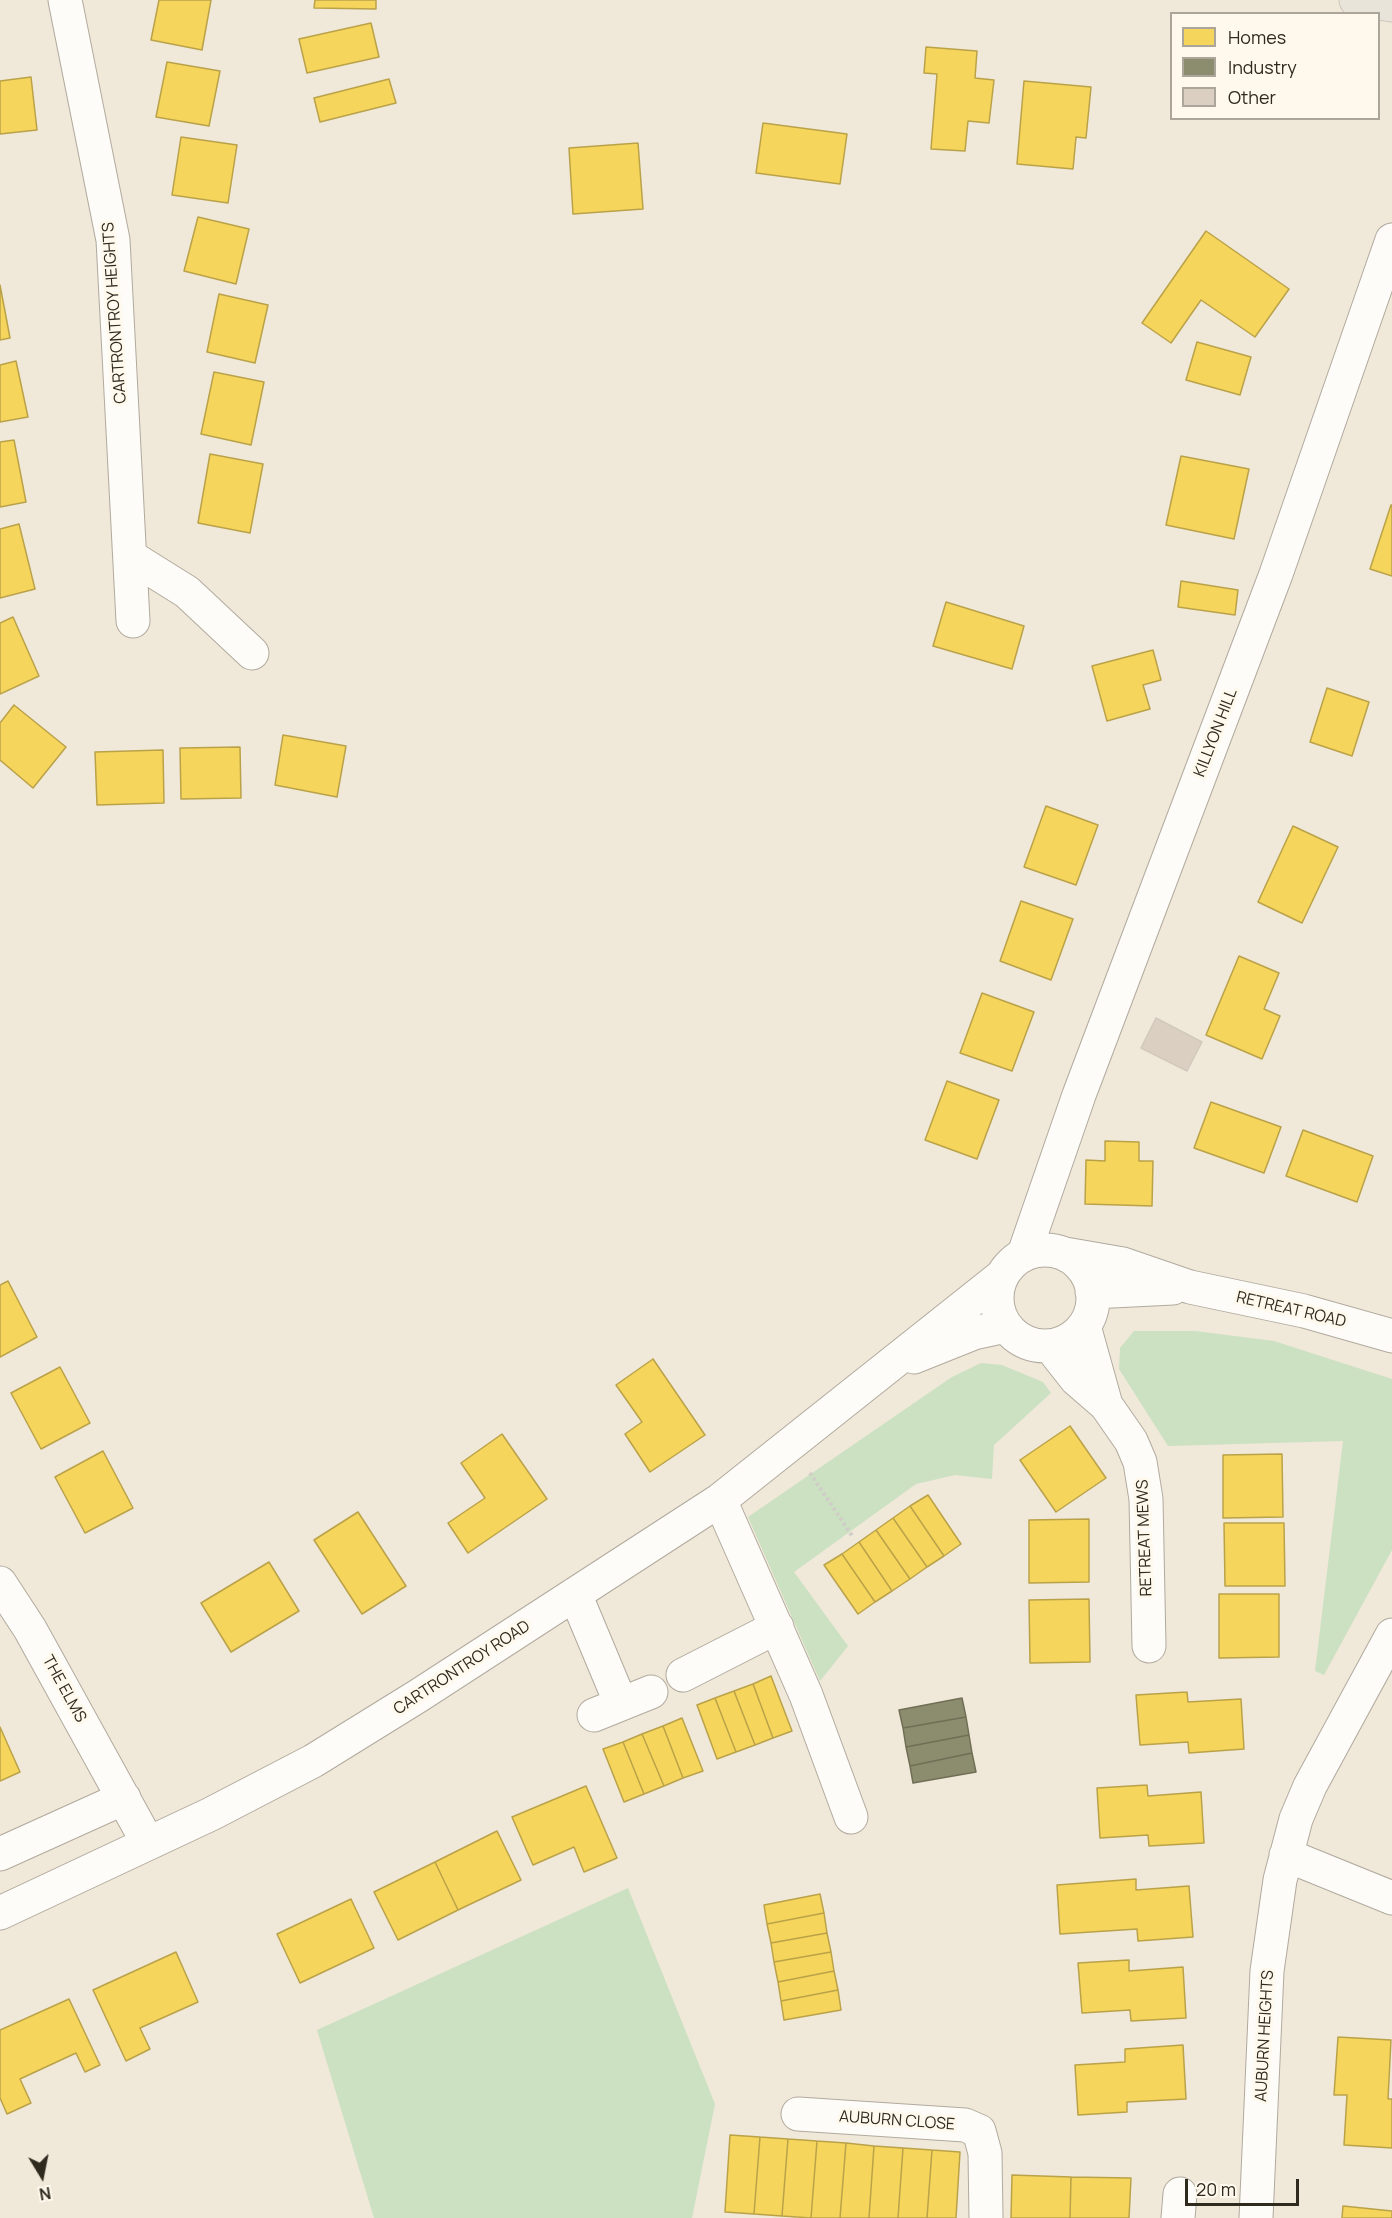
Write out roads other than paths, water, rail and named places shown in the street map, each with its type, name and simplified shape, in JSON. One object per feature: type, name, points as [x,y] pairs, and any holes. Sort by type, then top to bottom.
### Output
[{"type":"main road","points":[[1356,0],[1392,4]]},
{"type":"street","name":"CARTRONTROY HEIGHTS","points":[[65,0],[113,240],[133,621]]},
{"type":"street","name":"KILLYON HILL","points":[[1036,1252],[1079,1095],[1276,574],[1392,241]]},
{"type":"street","points":[[131,557],[187,592],[252,653]]},
{"type":"street","points":[[1036,1252],[1086,1272],[1092,1292],[1091,1313],[1084,1326],[1075,1336],[1050,1346],[1026,1343],[1012,1335],[996,1305],[996,1290],[1036,1252]]},
{"type":"street","name":"RETREAT ROAD","points":[[1036,1252],[1123,1264],[1190,1287],[1304,1311],[1392,1336]]},
{"type":"street","name":"CARTRONTROY ROAD","points":[[0,1913],[211,1814],[314,1761],[720,1500],[890,1367],[947,1317],[1036,1252]]},
{"type":"street","name":"RETREAT ROAD","points":[[1092,1292],[1190,1287]]},
{"type":"street","name":"CARTRONTROY ROAD","points":[[890,1367],[974,1333],[1006,1326]]},
{"type":"street","name":"RETREAT MEWS","points":[[1084,1326],[1106,1405]]},
{"type":"street","name":"RETREAT MEWS","points":[[1050,1346],[1076,1379],[1106,1405],[1131,1441],[1144,1477],[1149,1646]]},
{"type":"street","points":[[720,1500],[806,1695],[851,1818]]},
{"type":"street","name":"THE ELMS","points":[[0,1583],[30,1629],[148,1844]]},
{"type":"street","points":[[575,1594],[622,1704]]},
{"type":"street","points":[[683,1675],[777,1628]]},
{"type":"street","name":"AUBURN HEIGHTS","points":[[1256,2218],[1267,1971],[1276,1901],[1286,1855],[1296,1819],[1310,1786],[1392,1635]]},
{"type":"street","points":[[0,1854],[124,1798]]},
{"type":"street","points":[[1286,1855],[1392,1898]]},
{"type":"street","name":"AUBURN CLOSE","points":[[798,2114],[965,2126],[980,2131],[985,2153],[986,2218]]}]
